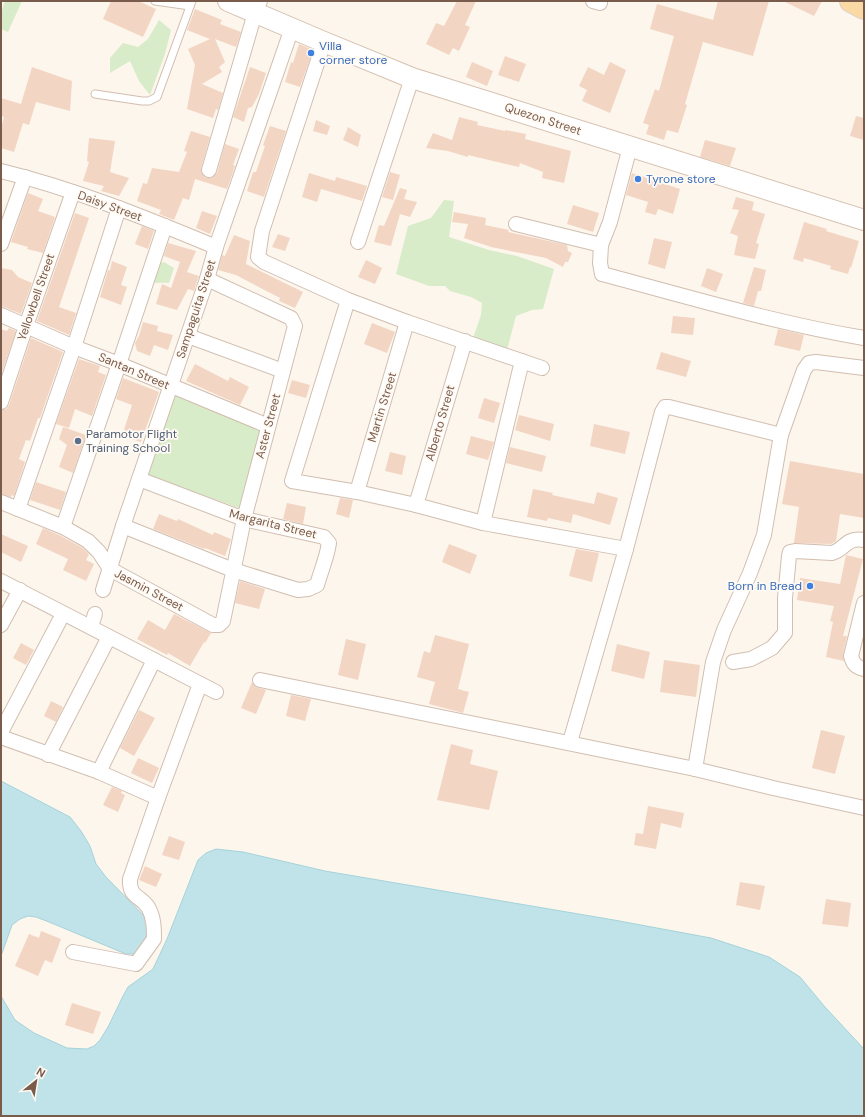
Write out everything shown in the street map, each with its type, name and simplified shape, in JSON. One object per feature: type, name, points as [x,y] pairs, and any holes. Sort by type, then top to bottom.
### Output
[{"type":"main road","name":"Quezon Street","points":[[228,1],[258,7],[292,28],[412,78],[864,220]]},
{"type":"main road","points":[[851,1],[864,8]]},
{"type":"street","points":[[209,170],[258,7]]},
{"type":"street","name":"Sampaguita Street","points":[[103,590],[123,526],[207,279],[216,247],[292,28]]},
{"type":"street","points":[[324,42],[262,231],[258,256],[264,262],[348,300],[542,368]]},
{"type":"street","points":[[358,242],[412,78]]},
{"type":"street","points":[[630,147],[610,222],[601,245],[600,263],[602,274],[758,316],[816,330],[864,338]]},
{"type":"street","name":"Daisy Street","points":[[1,171],[73,192],[119,208],[216,247]]},
{"type":"street","points":[[1,244],[25,177]]},
{"type":"street","name":"Yellowbell Street","points":[[1,402],[73,192]]},
{"type":"street","points":[[18,509],[74,347],[119,208]]},
{"type":"street","points":[[516,224],[601,245]]},
{"type":"street","points":[[63,527],[119,364],[164,226]]},
{"type":"street","name":"Aster Street","points":[[207,279],[291,318],[295,326],[244,518],[223,620],[219,625]]},
{"type":"street","points":[[348,300],[292,480],[416,505],[483,523],[626,549]]},
{"type":"street","name":"Santan Street","points":[[1,315],[74,347],[119,364],[268,426]]},
{"type":"street","name":"Martin Street","points":[[357,492],[408,322]]},
{"type":"street","points":[[188,336],[283,371]]},
{"type":"street","name":"Alberto Street","points":[[416,505],[465,341]]},
{"type":"street","points":[[483,523],[522,361]]},
{"type":"street","points":[[695,769],[713,662],[724,630],[750,573],[764,535],[781,436],[804,370],[809,363],[816,362],[864,368]]},
{"type":"street","points":[[570,742],[626,549],[662,412],[665,408],[669,407],[781,436]]},
{"type":"street","name":"Margarita Street","points":[[123,526],[233,570],[298,590],[308,590],[316,585],[327,553],[329,543],[324,537],[244,518],[139,479]]},
{"type":"street","name":"Jasmin Street","points":[[1,502],[63,527],[88,541],[99,552],[110,570],[213,625],[219,625]]},
{"type":"street","points":[[733,662],[751,659],[772,648],[785,633],[785,598],[790,552],[832,553],[836,552],[847,542],[858,539],[864,540]]},
{"type":"street","points":[[1,581],[216,692]]},
{"type":"street","points":[[1,625],[20,590]]},
{"type":"street","points":[[864,603],[851,656],[853,663],[864,669]]},
{"type":"street","points":[[1,732],[63,614]]},
{"type":"street","points":[[91,627],[95,614]]},
{"type":"street","points":[[48,755],[108,637]]},
{"type":"street","points":[[99,772],[154,660]]},
{"type":"street","points":[[260,680],[570,742],[864,808]]},
{"type":"street","points":[[73,952],[136,964],[154,939],[152,916],[148,907],[134,895],[130,888],[130,879],[200,684]]},
{"type":"street","points":[[1,736],[48,755],[99,772],[158,798]]},
{"type":"lane","points":[[95,94],[142,101],[149,101],[157,98],[191,3],[155,1]]},
{"type":"green space","points":[[5,1],[22,1],[8,32],[1,29],[1,13]]},
{"type":"green space","points":[[159,20],[171,30],[165,54],[150,95],[139,81],[130,61],[110,73],[110,58],[123,43],[138,47],[148,39]]},
{"type":"green space","points":[[444,200],[454,201],[449,237],[489,250],[517,256],[554,269],[543,309],[532,310],[516,316],[507,350],[473,338],[481,315],[482,303],[471,297],[450,291],[445,286],[429,286],[396,274],[408,226],[431,218]]},
{"type":"green space","points":[[164,262],[174,268],[169,283],[151,282],[157,264]]},
{"type":"green space","points":[[174,395],[260,429],[239,508],[147,475]]},
{"type":"water","points":[[1,781],[70,817],[81,831],[90,846],[96,864],[106,877],[150,922],[151,937],[136,954],[126,954],[49,922],[36,917],[28,916],[20,919],[12,925],[1,956]]},
{"type":"water","points":[[216,849],[243,852],[325,871],[711,938],[769,957],[800,977],[825,1007],[864,1049],[864,1116],[1,1116],[1,996],[15,1020],[34,1033],[67,1048],[87,1049],[94,1046],[100,1040],[108,1027],[128,987],[153,969],[167,939],[198,860],[206,853]]},
{"type":"building","points":[[111,1],[138,1],[156,9],[143,37],[103,19]]},
{"type":"building","points":[[457,1],[476,1],[465,25],[470,27],[459,51],[453,48],[449,55],[426,44],[436,23],[444,26]]},
{"type":"building","points":[[718,1],[769,1],[753,56],[703,42],[685,104],[687,105],[678,133],[667,130],[664,140],[646,134],[649,125],[643,123],[655,89],[659,91],[674,36],[650,29],[657,4],[713,20]]},
{"type":"building","points":[[783,1],[822,1],[814,16]]},
{"type":"building","points":[[195,9],[222,20],[220,24],[241,32],[236,47],[215,39],[225,62],[219,67],[222,72],[202,84],[223,93],[218,110],[216,109],[213,118],[187,109],[195,65],[188,49],[210,39],[187,30]]},
{"type":"building","points":[[299,44],[313,50],[300,87],[285,82],[291,62],[293,63]]},
{"type":"building","points":[[505,56],[526,64],[519,82],[498,75]]},
{"type":"building","points":[[472,62],[493,71],[487,86],[466,77]]},
{"type":"building","points":[[610,62],[626,70],[610,113],[582,101],[587,90],[579,86],[588,67],[604,75]]},
{"type":"building","points":[[32,67],[72,81],[70,111],[36,102],[29,125],[23,123],[14,152],[1,148],[1,129],[4,117],[1,116],[1,98],[21,104]]},
{"type":"building","points":[[250,67],[266,73],[259,94],[252,107],[248,108],[244,122],[233,117]]},
{"type":"building","points":[[856,116],[864,118],[864,140],[850,136]]},
{"type":"building","points":[[459,117],[478,122],[477,125],[526,134],[525,139],[571,151],[564,183],[542,178],[543,172],[520,163],[519,167],[468,155],[468,157],[448,151],[426,148],[433,133],[452,140]]},
{"type":"building","points":[[316,120],[330,126],[327,135],[313,131]]},
{"type":"building","points":[[270,126],[286,131],[264,197],[247,191],[253,172],[256,172]]},
{"type":"building","points":[[348,127],[361,135],[358,147],[343,140]]},
{"type":"building","points":[[191,131],[210,137],[201,168],[201,172],[206,178],[211,178],[217,173],[225,144],[239,149],[227,189],[195,179],[189,200],[183,198],[174,220],[159,214],[161,210],[137,201],[143,183],[147,184],[152,168],[179,172],[187,152],[184,151]]},
{"type":"building","points":[[89,138],[115,141],[110,172],[129,178],[119,196],[101,191],[104,186],[83,181],[89,162],[87,161]]},
{"type":"building","points":[[705,140],[736,148],[730,166],[700,157]]},
{"type":"building","points":[[390,172],[400,175],[393,200],[382,197]]},
{"type":"building","points":[[309,173],[335,181],[336,177],[367,186],[362,201],[321,189],[317,202],[302,197]]},
{"type":"building","points":[[632,173],[680,189],[673,214],[658,209],[656,215],[645,212],[648,202],[626,195]]},
{"type":"building","points":[[400,188],[407,190],[404,199],[417,202],[410,217],[400,214],[391,246],[374,242],[379,225],[384,226]]},
{"type":"building","points":[[28,193],[43,199],[38,211],[55,217],[43,253],[27,249],[28,247],[11,242]]},
{"type":"building","points":[[736,197],[754,202],[752,210],[765,214],[756,243],[759,244],[755,259],[734,255],[738,236],[730,233],[739,210],[732,209]]},
{"type":"building","points":[[573,205],[599,213],[593,232],[567,224]]},
{"type":"building","points":[[202,211],[217,216],[210,234],[196,228]]},
{"type":"building","points":[[454,212],[486,218],[485,225],[509,230],[508,232],[567,245],[568,251],[572,253],[568,262],[565,262],[563,267],[546,258],[491,247],[464,238],[468,224],[452,222]]},
{"type":"building","points":[[75,213],[89,218],[59,307],[76,313],[69,335],[37,321]]},
{"type":"building","points":[[804,222],[827,229],[826,231],[859,241],[848,274],[830,269],[831,266],[804,258],[803,262],[793,259]]},
{"type":"building","points":[[142,226],[154,231],[148,249],[135,244]]},
{"type":"building","points":[[278,234],[290,238],[285,251],[272,247]]},
{"type":"building","points":[[234,235],[250,241],[246,264],[303,292],[295,308],[279,301],[280,298],[236,275],[218,270],[222,255],[225,256]]},
{"type":"building","points":[[654,238],[672,242],[665,269],[648,264]]},
{"type":"building","points":[[168,243],[196,251],[187,272],[199,276],[194,291],[188,289],[177,310],[156,304],[162,284],[171,288],[180,262],[164,256]]},
{"type":"building","points":[[366,260],[382,268],[375,284],[358,277]]},
{"type":"building","points":[[112,261],[127,267],[121,285],[127,287],[121,305],[100,297]]},
{"type":"building","points":[[754,267],[766,270],[761,291],[758,291],[754,306],[743,303]]},
{"type":"building","points":[[1,268],[12,270],[18,277],[32,283],[21,314],[1,306]]},
{"type":"building","points":[[707,268],[723,274],[716,292],[701,286]]},
{"type":"building","points":[[673,316],[695,318],[693,335],[671,333]]},
{"type":"building","points":[[143,322],[158,326],[157,331],[173,335],[168,350],[154,345],[150,356],[137,351],[135,343],[139,336]]},
{"type":"building","points":[[372,323],[395,332],[387,353],[364,344]]},
{"type":"building","points":[[9,328],[16,331],[1,375],[1,329],[7,331]]},
{"type":"building","points":[[778,329],[804,335],[800,351],[774,345]]},
{"type":"building","points":[[31,338],[63,352],[40,418],[38,418],[30,441],[26,440],[19,459],[25,462],[14,496],[12,495],[11,497],[1,494],[1,410],[6,409],[9,405]]},
{"type":"building","points":[[661,352],[691,361],[686,377],[656,369]]},
{"type":"building","points":[[79,359],[100,366],[98,372],[106,375],[92,416],[75,409],[69,428],[56,424]]},
{"type":"building","points":[[195,364],[228,381],[230,377],[249,387],[240,405],[186,381]]},
{"type":"building","points":[[123,378],[159,392],[141,442],[122,436],[132,405],[116,399]]},
{"type":"building","points":[[292,380],[310,385],[306,398],[288,393]]},
{"type":"building","points":[[484,398],[500,403],[494,423],[478,418]]},
{"type":"building","points":[[519,415],[554,424],[550,441],[515,430]]},
{"type":"building","points":[[594,424],[630,432],[625,454],[590,446]]},
{"type":"building","points":[[63,427],[86,435],[73,473],[59,467],[67,445],[59,439]]},
{"type":"building","points":[[471,436],[494,442],[488,460],[466,454]]},
{"type":"building","points":[[510,447],[546,456],[542,472],[506,463]]},
{"type":"building","points":[[390,452],[406,456],[402,475],[385,471]]},
{"type":"building","points":[[790,461],[864,474],[864,518],[840,514],[836,541],[831,544],[794,543],[799,507],[782,504]]},
{"type":"building","points":[[36,482],[66,492],[60,510],[30,500]]},
{"type":"building","points":[[533,489],[553,493],[552,495],[594,504],[597,492],[618,498],[610,525],[573,514],[571,523],[548,518],[547,521],[527,517]]},
{"type":"building","points":[[340,498],[353,500],[349,518],[336,514]]},
{"type":"building","points":[[287,503],[306,507],[303,524],[283,519]]},
{"type":"building","points":[[159,514],[177,521],[178,519],[213,535],[214,532],[231,539],[225,556],[153,529]]},
{"type":"building","points":[[43,528],[83,548],[89,554],[86,560],[94,564],[86,581],[63,570],[68,559],[36,544]]},
{"type":"building","points":[[1,534],[28,546],[21,562],[1,552]]},
{"type":"building","points":[[449,544],[477,555],[470,574],[442,562]]},
{"type":"building","points":[[576,549],[599,553],[592,582],[569,576]]},
{"type":"building","points":[[846,555],[863,559],[843,636],[847,636],[843,654],[844,661],[826,657],[833,622],[830,621],[834,606],[797,600],[800,578],[840,584]]},
{"type":"building","points":[[240,581],[265,589],[259,609],[235,603]]},
{"type":"building","points":[[174,614],[211,633],[190,666],[168,653],[167,655],[137,639],[148,620],[165,630]]},
{"type":"building","points":[[435,635],[469,644],[458,689],[469,692],[463,713],[429,704],[435,682],[417,677],[424,651],[430,653]]},
{"type":"building","points":[[346,639],[366,644],[358,680],[338,675]]},
{"type":"building","points":[[21,643],[34,650],[26,665],[13,658]]},
{"type":"building","points":[[617,644],[650,652],[644,679],[611,671]]},
{"type":"building","points":[[664,660],[700,665],[696,697],[660,692]]},
{"type":"building","points":[[252,682],[255,687],[266,690],[256,714],[241,708]]},
{"type":"building","points":[[291,695],[311,699],[305,721],[286,716]]},
{"type":"building","points":[[51,701],[63,707],[56,722],[44,716]]},
{"type":"building","points":[[139,710],[155,718],[134,756],[120,748]]},
{"type":"building","points":[[821,730],[845,736],[835,774],[812,768]]},
{"type":"building","points":[[451,744],[473,750],[470,764],[498,771],[489,810],[437,800]]},
{"type":"building","points":[[138,758],[159,768],[152,783],[131,773]]},
{"type":"building","points":[[112,787],[122,791],[121,793],[125,795],[118,812],[103,805]]},
{"type":"building","points":[[648,806],[684,813],[681,828],[661,823],[656,849],[634,845],[636,833],[643,834]]},
{"type":"building","points":[[169,836],[185,842],[179,860],[162,855]]},
{"type":"building","points":[[145,866],[162,874],[156,887],[139,880]]},
{"type":"building","points":[[740,882],[765,886],[760,910],[736,905]]},
{"type":"building","points":[[826,899],[851,903],[848,927],[822,924]]},
{"type":"building","points":[[41,931],[61,939],[52,963],[45,960],[38,976],[15,966],[29,934],[39,938]]},
{"type":"building","points":[[72,1003],[101,1012],[93,1034],[65,1025]]},
{"type":"place","name":"Villa corner store","points":[[311,53]]},
{"type":"place","name":"Tyrone store","points":[[638,179]]},
{"type":"place","name":"Paramotor Flight Training School","points":[[78,441]]},
{"type":"place","name":"Born in Bread","points":[[810,586]]}]
